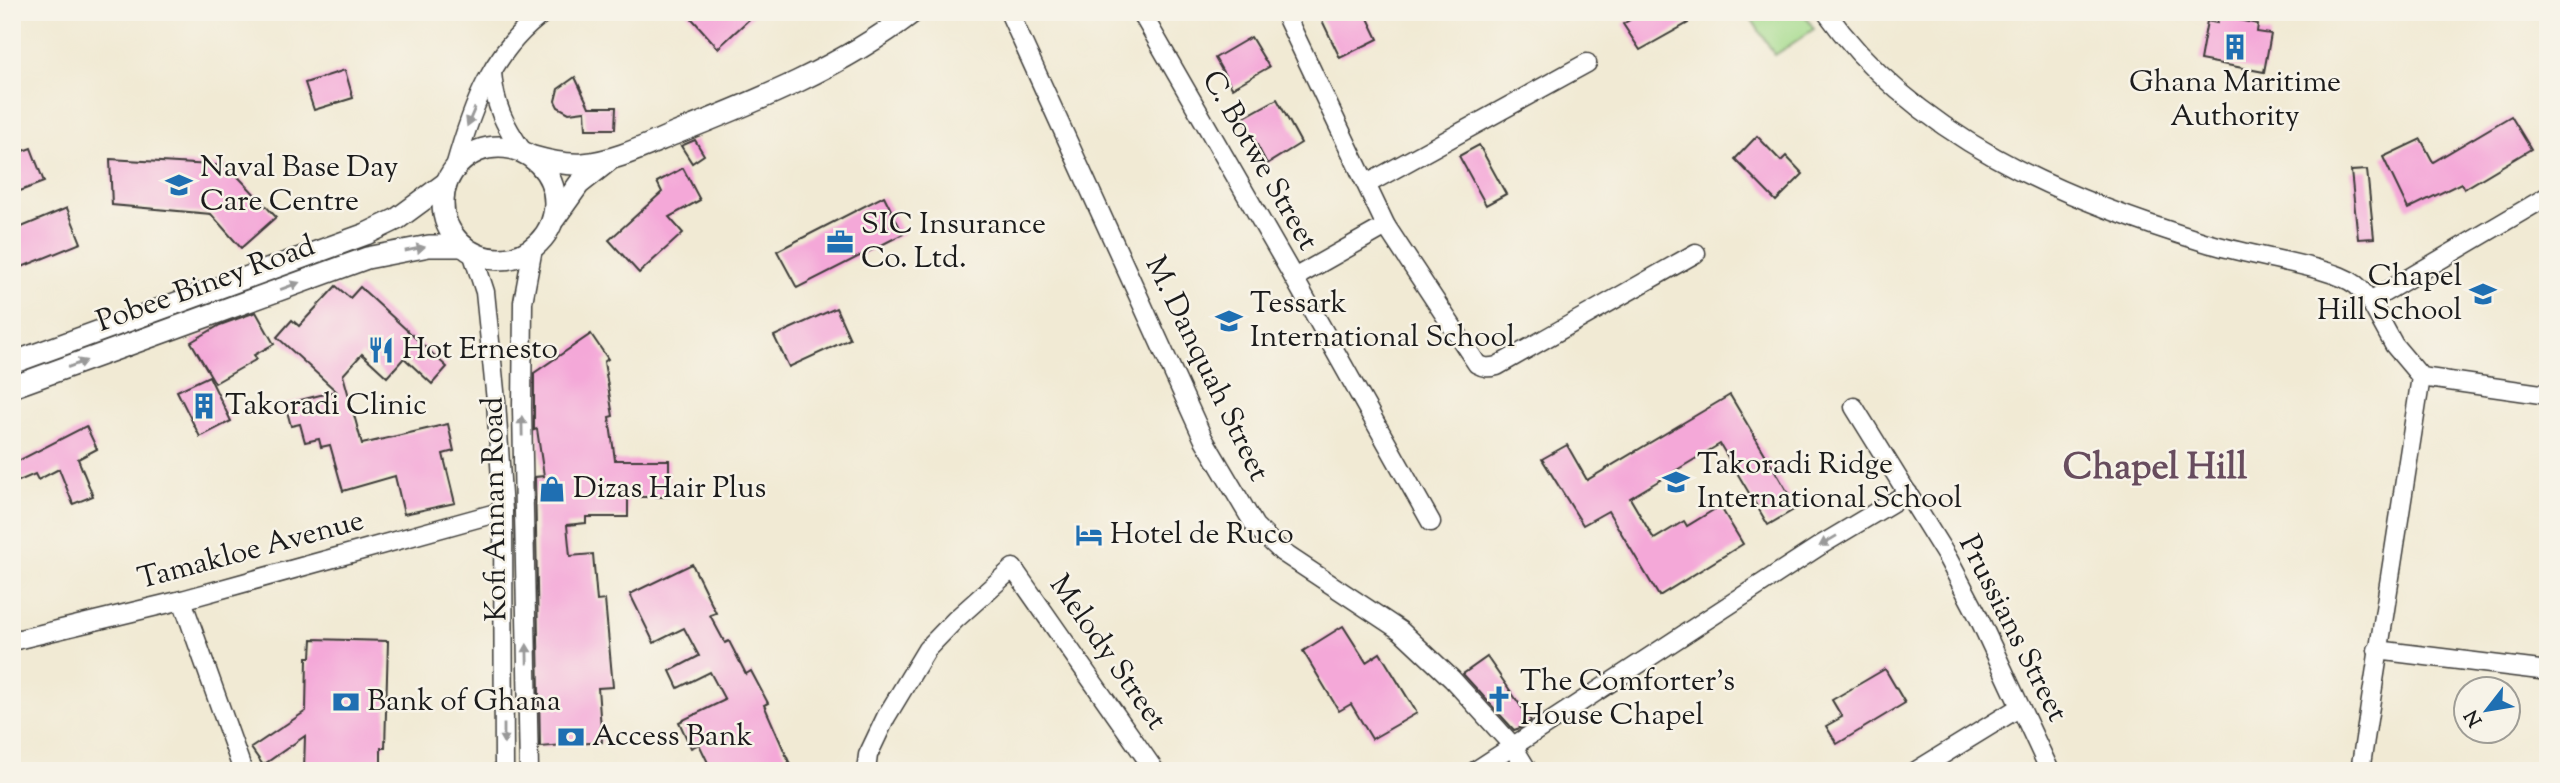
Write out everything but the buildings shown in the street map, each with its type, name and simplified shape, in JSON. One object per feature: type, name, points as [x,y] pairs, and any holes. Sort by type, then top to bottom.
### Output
[{"type":"street","points":[[492,69],[494,97],[505,125],[527,154],[547,173],[553,188],[555,205],[545,236],[533,248],[519,256],[503,259],[487,258],[468,249],[452,233],[444,217],[442,200],[465,131],[492,69],[509,43],[545,12]]},
{"type":"street","points":[[450,175],[469,155],[486,147],[505,146],[556,163],[583,164],[611,159],[738,109],[820,71],[913,12]]},
{"type":"street","name":"M. Danquah Street","points":[[1009,12],[1203,438],[1255,526],[1282,552],[1401,631],[1452,679],[1512,745],[1528,771]]},
{"type":"street","name":"C. Botwe Street","points":[[1141,12],[1431,522]]},
{"type":"street","points":[[1284,12],[1386,226],[1477,364],[1486,368],[1497,366],[1696,253]]},
{"type":"street","points":[[1826,12],[1844,38],[1887,81],[1948,129],[2015,170],[2099,206],[2206,242],[2279,258],[2340,276],[2357,285],[2370,300],[2394,345],[2421,377],[2548,395]]},
{"type":"street","points":[[1367,184],[1587,63]]},
{"type":"street","points":[[552,220],[579,184],[611,159]]},
{"type":"street","name":"Pobee Biney Road","points":[[12,363],[366,234],[397,219],[450,175]]},
{"type":"street","points":[[2370,300],[2548,197]]},
{"type":"street","points":[[1294,278],[1386,226]]},
{"type":"street","name":"Pobee Biney Road","points":[[12,387],[367,258],[429,246],[468,249]]},
{"type":"street","name":"Kofi Annan Road","points":[[529,771],[522,408],[523,302],[533,248]]},
{"type":"street","name":"Kofi Annan Road","points":[[468,249],[485,292],[496,401],[503,511],[504,771]]},
{"type":"street","points":[[2360,771],[2421,377]]},
{"type":"street","name":"Prussians Street","points":[[1854,407],[1947,557],[1977,614],[2050,771]]},
{"type":"street","points":[[1475,771],[1821,545],[1908,493]]},
{"type":"street","name":"Tamakloe Avenue","points":[[12,641],[182,600],[503,511]]},
{"type":"street","name":"Melody Street","points":[[866,771],[868,755],[876,737],[927,649],[1013,568],[1155,771]]},
{"type":"street","points":[[182,600],[243,771]]},
{"type":"street","points":[[2377,649],[2548,671]]},
{"type":"street","points":[[1916,771],[2020,707]]},
{"type":"green space","points":[[1747,12],[1803,12],[1814,29],[1775,55]]},
{"type":"place","name":"Ghana Maritime Authority","points":[[2235,47]]},
{"type":"place","name":"Naval Base Day Care Centre","points":[[179,185]]},
{"type":"place","name":"SIC Insurance Co. Ltd.","points":[[840,242]]},
{"type":"place","name":"Chapel Hill School","points":[[2483,294]]},
{"type":"place","name":"Tessark International School","points":[[1229,321]]},
{"type":"place","name":"Hot Ernesto","points":[[381,350]]},
{"type":"place","name":"Takoradi Clinic","points":[[204,406]]},
{"type":"place","name":"Takoradi Ridge International School","points":[[1676,482]]},
{"type":"place","name":"Dizas Hair Plus","points":[[552,489]]},
{"type":"place","name":"Hotel de Ruco","points":[[1089,535]]},
{"type":"place","name":"The Comforter's House Chapel","points":[[1499,699]]},
{"type":"place","name":"Bank of Ghana","points":[[346,702]]},
{"type":"place","name":"Access Bank","points":[[571,737]]},
{"type":"district","name":"Chapel Hill","points":[[2155,469]]}]
